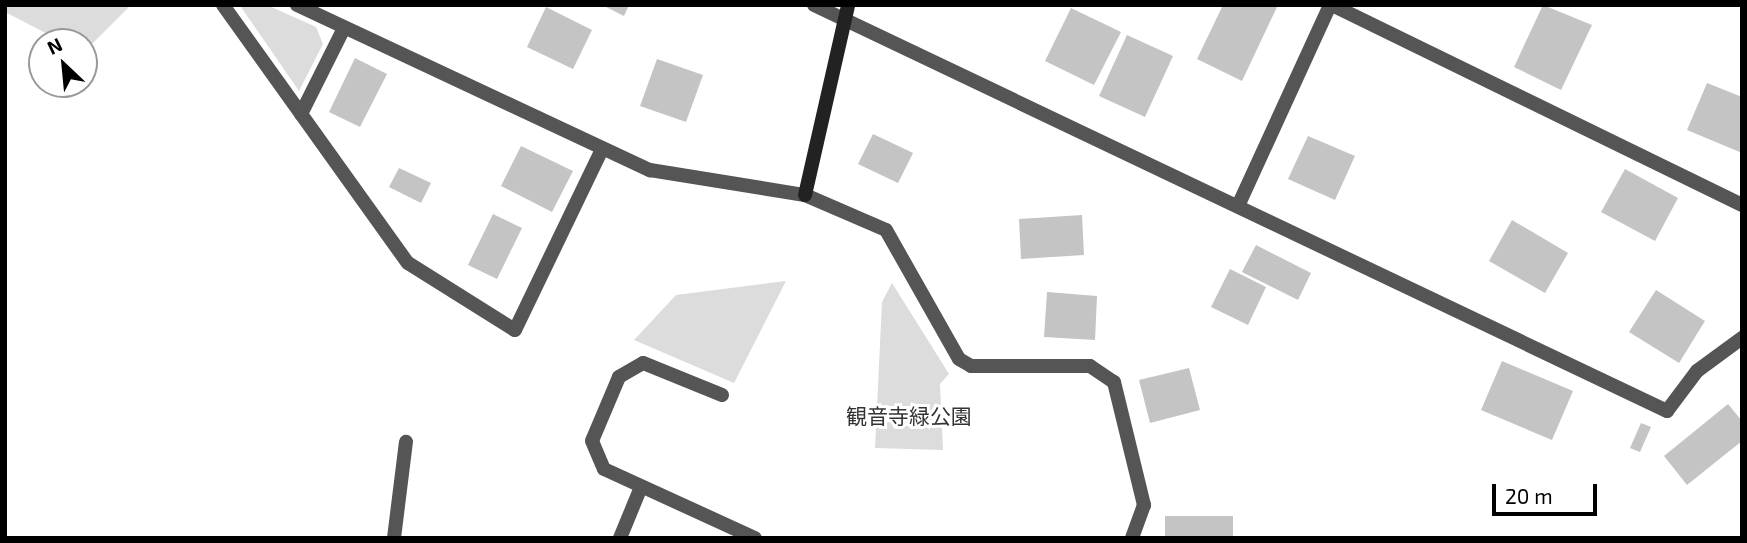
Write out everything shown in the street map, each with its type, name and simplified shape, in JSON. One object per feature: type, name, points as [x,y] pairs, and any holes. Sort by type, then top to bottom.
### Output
[{"type":"street","points":[[223,5],[408,263],[515,330],[601,151]]},
{"type":"street","points":[[297,5],[601,151],[650,170],[805,195],[886,230],[958,359],[971,366],[1090,366],[1114,382],[1144,505],[1132,538]]},
{"type":"street","points":[[814,5],[846,13],[1238,206],[1667,411],[1697,371],[1742,338]]},
{"type":"street","points":[[1238,206],[1331,5],[1742,205]]},
{"type":"street","points":[[805,195],[846,13]]},
{"type":"street","points":[[301,114],[344,28]]},
{"type":"street","points":[[722,395],[643,363],[619,377],[592,441],[604,469],[755,538]]},
{"type":"street","points":[[394,538],[406,442]]},
{"type":"street","points":[[620,538],[641,487]]},
{"type":"green space","points":[[5,5],[131,5],[98,38],[98,28],[36,28],[5,12]]},
{"type":"green space","points":[[267,5],[316,27],[323,44],[299,91],[241,7]]},
{"type":"green space","points":[[786,281],[734,383],[634,340],[676,295]]},
{"type":"green space","name":"観音寺緑公園","points":[[892,283],[949,374],[940,384],[943,450],[875,448],[882,302]]},
{"type":"building","points":[[602,5],[629,5],[624,16]]},
{"type":"building","points":[[1223,5],[1277,7],[1242,81],[1197,59]]},
{"type":"building","points":[[1543,5],[1592,25],[1561,90],[1514,67]]},
{"type":"building","points":[[546,7],[592,30],[573,69],[527,47]]},
{"type":"building","points":[[1071,8],[1121,32],[1094,85],[1045,61]]},
{"type":"building","points":[[1127,35],[1173,56],[1145,117],[1099,96]]},
{"type":"building","points":[[355,58],[387,74],[360,127],[329,112]]},
{"type":"building","points":[[657,59],[703,75],[686,122],[640,106]]},
{"type":"building","points":[[1707,83],[1742,97],[1742,153],[1687,130]]},
{"type":"building","points":[[873,134],[913,153],[898,183],[858,164]]},
{"type":"building","points":[[1308,136],[1355,156],[1335,200],[1288,179]]},
{"type":"building","points":[[521,146],[573,171],[552,212],[501,186]]},
{"type":"building","points":[[399,168],[431,183],[421,203],[389,187]]},
{"type":"building","points":[[1625,169],[1678,198],[1655,241],[1601,212]]},
{"type":"building","points":[[493,214],[522,228],[497,279],[468,265]]},
{"type":"building","points":[[1082,215],[1084,255],[1021,259],[1019,219]]},
{"type":"building","points":[[1512,220],[1568,253],[1545,293],[1489,261]]},
{"type":"building","points":[[1256,245],[1311,273],[1298,300],[1242,272]]},
{"type":"building","points":[[1230,269],[1266,287],[1248,325],[1211,307]]},
{"type":"building","points":[[1656,290],[1705,321],[1679,363],[1629,332]]},
{"type":"building","points":[[1047,292],[1097,296],[1095,340],[1044,337]]},
{"type":"building","points":[[1502,361],[1573,391],[1552,440],[1481,410]]},
{"type":"building","points":[[1189,368],[1200,410],[1150,423],[1139,380]]},
{"type":"building","points":[[1728,404],[1742,421],[1742,441],[1687,485],[1664,456]]},
{"type":"building","points":[[1641,423],[1651,427],[1640,452],[1630,448]]},
{"type":"building","points":[[1165,516],[1233,516],[1233,538],[1165,538]]}]
